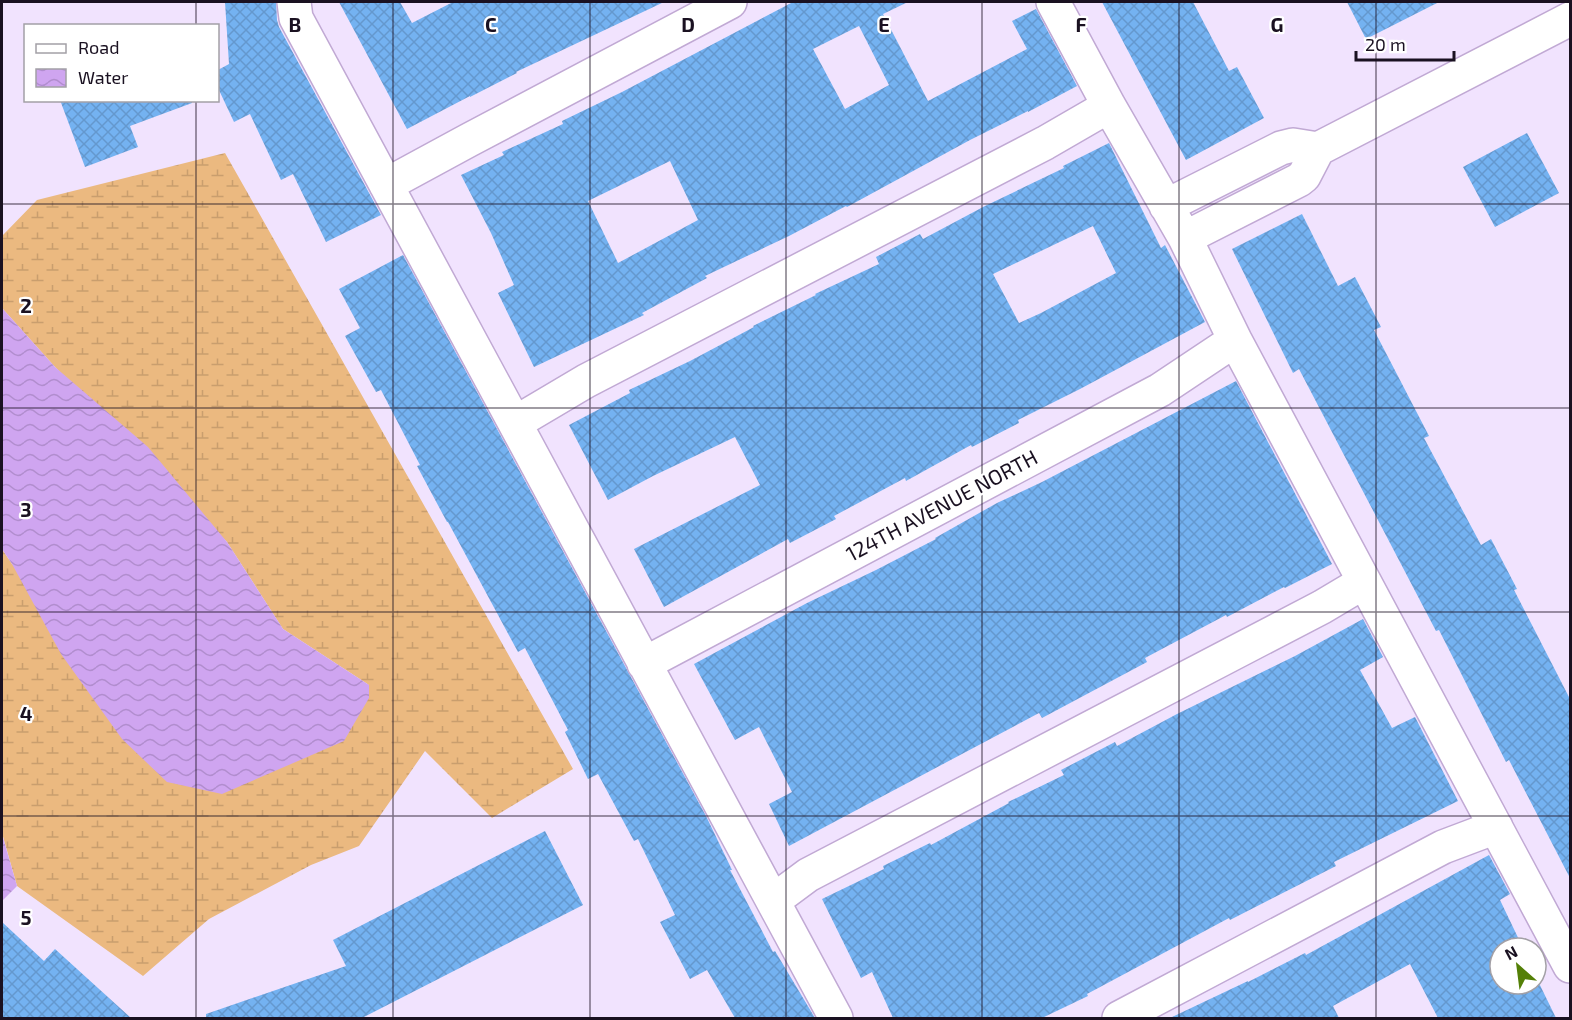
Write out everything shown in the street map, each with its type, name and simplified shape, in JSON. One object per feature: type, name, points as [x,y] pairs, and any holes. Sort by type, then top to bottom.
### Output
[{"type":"street","points":[[294,2],[296,18],[836,1018]]},
{"type":"street","points":[[386,186],[730,2]]},
{"type":"street","points":[[1053,2],[1109,106],[1185,238],[1235,340],[1570,966]]},
{"type":"street","points":[[1166,206],[1281,148],[1293,145],[1318,148],[1570,19]]},
{"type":"street","points":[[515,423],[596,376],[1045,143],[1109,106]]},
{"type":"street","points":[[1185,238],[1299,180],[1304,176],[1318,148]]},
{"type":"street","name":"124TH AVENUE NORTH","points":[[644,664],[1160,390],[1235,340]]},
{"type":"street","points":[[773,901],[808,875],[1322,607],[1364,582]]},
{"type":"street","points":[[1119,1018],[1443,847],[1496,827]]},
{"type":"green space","points":[[225,153],[573,769],[492,818],[425,751],[359,846],[311,865],[209,919],[143,976],[17,886],[2,833],[2,549],[12,564],[369,685],[283,629],[227,542],[55,367],[2,308],[2,236],[37,200]]},
{"type":"water","points":[[2,308],[55,367],[148,447],[227,542],[283,629],[369,685],[369,698],[344,741],[222,794],[167,782],[122,739],[61,654],[2,549]]},
{"type":"water","points":[[2,834],[17,886],[2,901]]},
{"type":"building","points":[[225,2],[276,2],[279,27],[381,215],[326,242],[293,174],[281,180],[250,114],[234,122],[219,90],[219,69],[229,64]]},
{"type":"building","points":[[339,2],[400,2],[412,23],[453,2],[664,2],[516,72],[407,129]]},
{"type":"building","points":[[793,2],[908,2],[883,14],[928,101],[1027,49],[1012,21],[1036,9],[1077,86],[970,140],[847,207],[705,276],[707,278],[642,313],[644,315],[534,367],[498,293],[514,285],[491,233],[461,175],[504,155],[502,152],[563,124],[562,121]],"holes":[[[859,26],[889,85],[845,109],[813,49]],[[670,161],[698,220],[618,263],[588,201]]]},
{"type":"building","points":[[1102,2],[1193,2],[1229,71],[1237,67],[1264,118],[1186,160]]},
{"type":"building","points":[[1347,2],[1439,2],[1366,39]]},
{"type":"building","points":[[61,102],[192,102],[130,126],[138,147],[85,167]]},
{"type":"building","points":[[1527,133],[1559,193],[1495,227],[1463,167]]},
{"type":"building","points":[[1109,143],[1161,248],[1165,245],[1205,322],[1018,420],[1019,423],[972,447],[971,445],[906,481],[905,478],[834,516],[836,519],[790,543],[788,539],[664,607],[634,549],[760,485],[735,437],[608,500],[569,425],[630,393],[629,390],[690,361],[815,294],[879,264],[876,257],[920,234],[923,239],[1064,168],[1063,166]],"holes":[[[1093,226],[1116,273],[1019,323],[993,274]]]},
{"type":"building","points":[[1302,214],[1338,286],[1355,277],[1381,327],[1374,330],[1429,436],[1424,438],[1481,545],[1491,539],[1517,589],[1514,590],[1570,699],[1570,878],[1509,760],[1506,762],[1439,630],[1436,631],[1299,369],[1293,373],[1232,249]]},
{"type":"building","points":[[403,255],[706,816],[732,870],[730,870],[773,952],[775,951],[815,1018],[735,1018],[707,970],[690,979],[660,922],[675,915],[638,839],[634,841],[598,774],[588,779],[565,732],[568,730],[525,648],[518,652],[417,466],[420,465],[381,390],[376,392],[345,336],[360,328],[339,289]]},
{"type":"building","points":[[1236,381],[1332,564],[1227,617],[1226,615],[1145,658],[1147,662],[1042,718],[1039,713],[789,846],[769,804],[792,792],[759,727],[735,740],[694,664],[807,603],[936,539],[997,503]]},
{"type":"building","points":[[1363,619],[1383,657],[1360,670],[1392,728],[1415,717],[1458,801],[1334,862],[1336,866],[1230,920],[1229,918],[1087,994],[1088,996],[1042,1018],[893,1018],[872,972],[861,978],[822,899],[1064,775],[1061,770],[1115,742],[1117,746]]},
{"type":"building","points":[[545,831],[583,905],[362,1018],[206,1018],[206,1014],[346,966],[333,940]]},
{"type":"building","points":[[1489,855],[1510,894],[1500,900],[1517,936],[1488,936],[1488,996],[1545,996],[1556,1018],[1438,1018],[1410,964],[1333,1006],[1339,1018],[1170,1018],[1305,953],[1306,955]]},
{"type":"building","points":[[2,922],[44,961],[55,949],[131,1018],[2,1018]]}]
